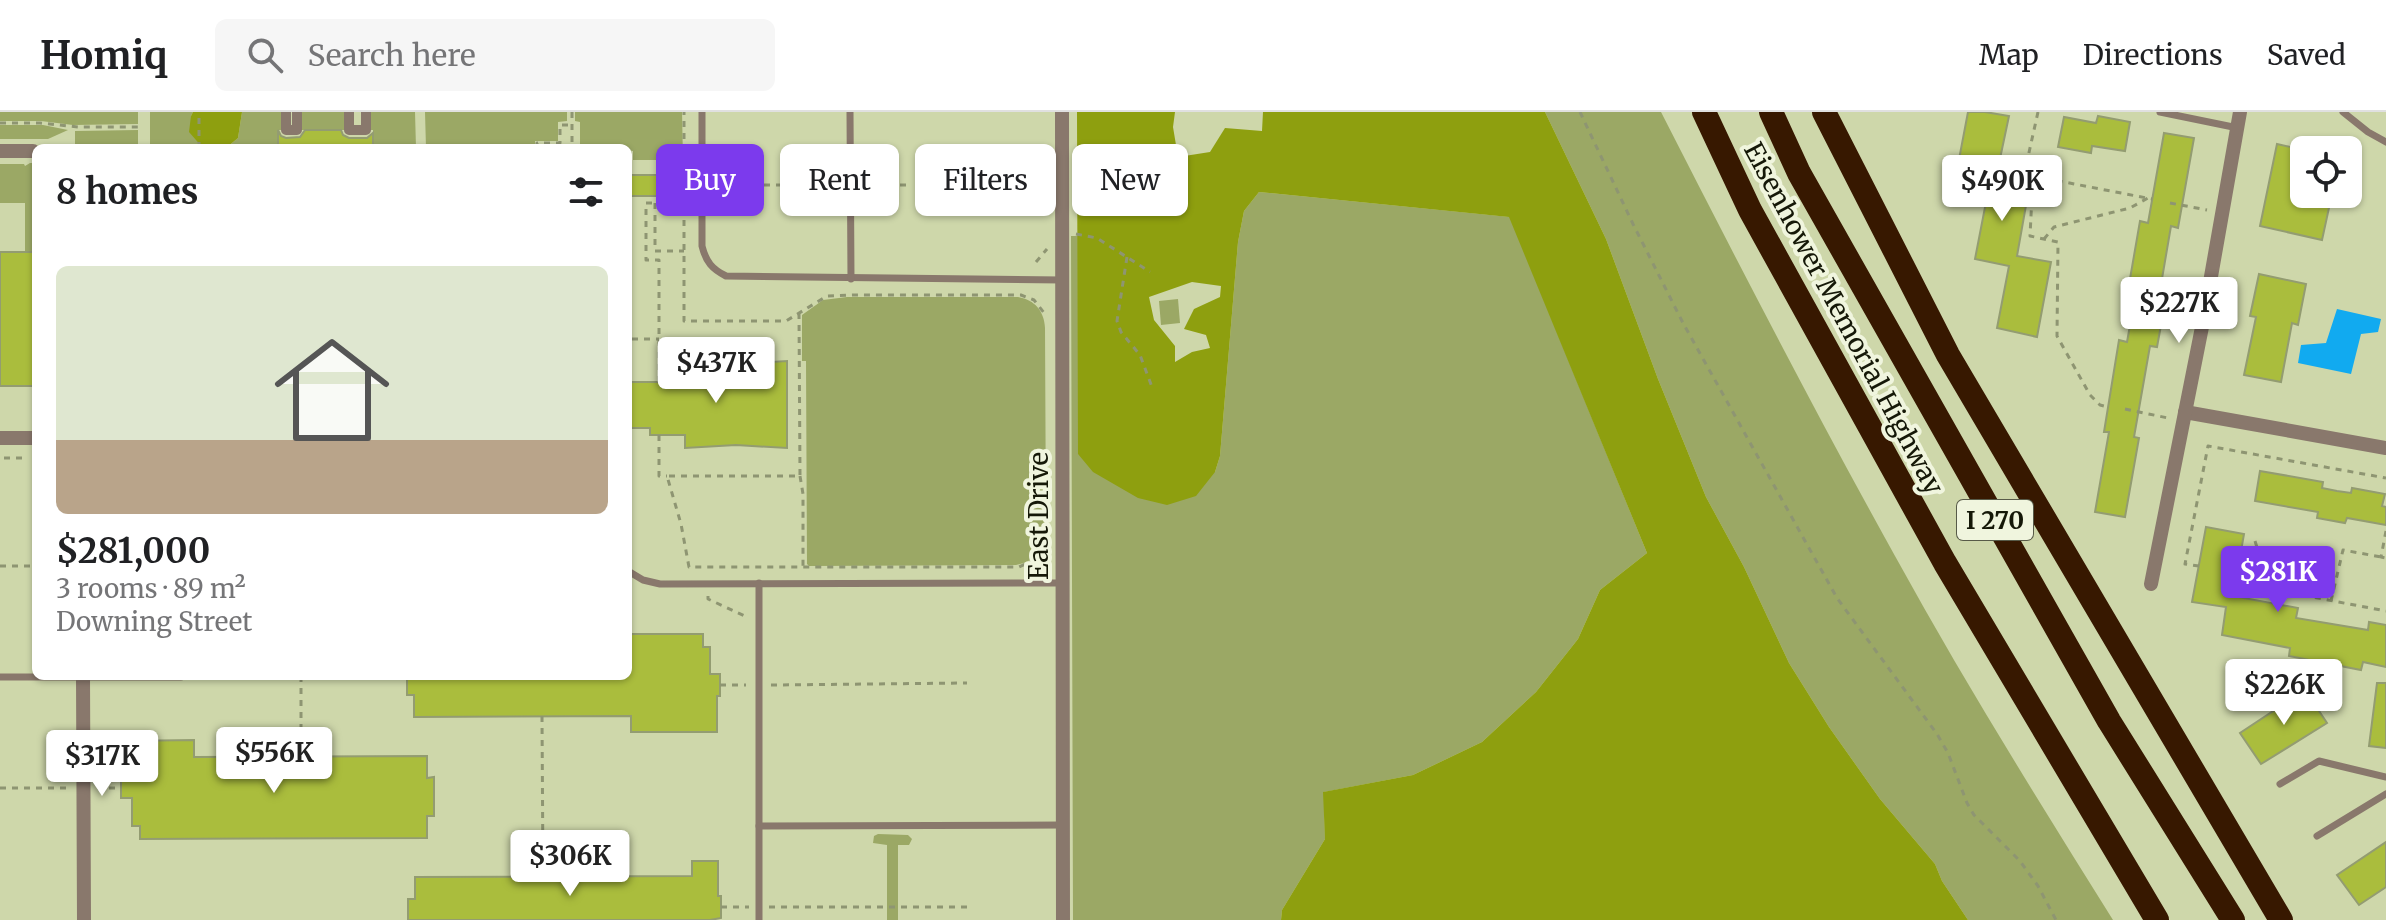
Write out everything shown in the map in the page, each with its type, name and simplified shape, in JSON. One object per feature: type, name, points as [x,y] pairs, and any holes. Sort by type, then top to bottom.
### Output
[{"type":"highway","name":"Eisenhower Memorial Highway","points":[[1704,112],[1750,210],[1945,563],[2157,920]]},
{"type":"highway","name":"I 270","points":[[1771,112],[1799,173],[2101,708],[2233,920]]},
{"type":"highway","name":"I 270","points":[[1824,112],[1948,355],[2281,920]]},
{"type":"street","points":[[286,112],[286,130],[297,130],[297,112]]},
{"type":"street","points":[[349,112],[349,130],[366,130],[366,112]]},
{"type":"street","name":"East Drive","points":[[1062,112],[1063,920]]},
{"type":"street","points":[[2151,584],[2240,112]]},
{"type":"street","points":[[0,151],[32,151]]},
{"type":"street","points":[[2184,416],[2386,448]]},
{"type":"street","points":[[0,438],[32,438]]},
{"type":"street","points":[[83,680],[84,920]]},
{"type":"lane","points":[[702,112],[702,246],[706,260],[714,270],[726,276],[1062,280]]},
{"type":"lane","points":[[850,112],[851,279]]},
{"type":"lane","points":[[2160,112],[2238,128]]},
{"type":"lane","points":[[2343,112],[2386,142]]},
{"type":"lane","points":[[632,573],[660,584],[1062,583]]},
{"type":"lane","points":[[759,583],[759,920]]},
{"type":"lane","points":[[0,677],[32,677]]},
{"type":"lane","points":[[2280,784],[2319,761],[2386,777]]},
{"type":"lane","points":[[2317,836],[2386,794]]},
{"type":"lane","points":[[759,826],[1062,825]]},
{"type":"path","points":[[199,112],[199,144]]},
{"type":"path","points":[[572,112],[572,144]]},
{"type":"path","points":[[684,112],[684,144]]},
{"type":"path","points":[[1580,112],[1676,309],[1837,598],[1937,734],[1974,815],[2020,861],[2056,920]]},
{"type":"path","points":[[2038,112],[2024,175],[2150,199],[2130,208],[2054,227],[2044,239]]},
{"type":"path","points":[[0,123],[138,127]]},
{"type":"path","points":[[537,144],[560,143],[560,125],[572,125]]},
{"type":"path","points":[[2033,176],[2030,236],[2058,242],[2057,336],[2090,395],[2100,405],[2108,407]]},
{"type":"path","points":[[899,185],[909,185]]},
{"type":"path","points":[[659,382],[659,260],[646,260],[646,203],[655,203],[655,251],[684,251]]},
{"type":"path","points":[[2170,203],[2222,213]]},
{"type":"path","points":[[684,216],[684,321],[781,322],[832,296],[1012,294],[1034,300],[1043,309],[1047,322]]},
{"type":"path","points":[[1072,234],[1097,238],[1150,272]]},
{"type":"path","points":[[1127,257],[1117,321],[1121,332],[1140,355],[1152,387]]},
{"type":"path","points":[[799,313],[803,568]]},
{"type":"path","points":[[632,339],[659,339]]},
{"type":"path","points":[[2125,409],[2184,416]]},
{"type":"path","points":[[659,435],[659,476],[800,476]]},
{"type":"path","points":[[2199,566],[2185,564],[2208,446],[2386,478]]},
{"type":"path","points":[[4,458],[26,458]]},
{"type":"path","points":[[667,476],[689,567],[1019,567],[1036,559],[1047,541]]},
{"type":"path","points":[[2331,601],[2343,550],[2384,557],[2386,531]]},
{"type":"path","points":[[2255,541],[2270,589],[2386,611]]},
{"type":"path","points":[[0,566],[32,566]]},
{"type":"path","points":[[708,592],[708,599],[746,617]]},
{"type":"path","points":[[301,680],[301,756]]},
{"type":"path","points":[[768,685],[967,683]]},
{"type":"path","points":[[720,685],[749,685]]},
{"type":"path","points":[[542,716],[543,877]]},
{"type":"path","points":[[0,788],[76,788]]},
{"type":"path","points":[[92,788],[121,788]]},
{"type":"path","points":[[721,907],[750,907]]},
{"type":"path","points":[[769,907],[968,907]]},
{"type":"green space","points":[[0,112],[138,112],[138,124],[73,125],[0,121]]},
{"type":"green space","points":[[150,112],[193,112],[191,116],[202,144],[150,144]]},
{"type":"green space","points":[[193,112],[242,112],[238,138],[231,144],[200,144],[189,132]]},
{"type":"green space","points":[[242,112],[286,112],[286,130],[278,130],[278,144],[231,144],[238,138]]},
{"type":"green space","points":[[297,112],[349,112],[349,130],[297,130]]},
{"type":"green space","points":[[366,112],[415,112],[416,144],[373,144],[373,130],[366,130]]},
{"type":"green space","points":[[425,112],[567,112],[567,121],[558,122],[558,141],[535,141],[535,144],[426,144]]},
{"type":"green space","points":[[575,112],[682,112],[683,144],[656,144],[656,160],[633,160],[632,144],[580,144],[580,122],[575,121]]},
{"type":"green space","points":[[1077,112],[1175,112],[1176,144],[1077,144]]},
{"type":"green space","points":[[1263,112],[1545,112],[1606,239],[1706,497],[1744,567],[1789,663],[1880,799],[1935,864],[1942,881],[1968,920],[1281,920],[1282,910],[1325,839],[1323,792],[1413,775],[1482,742],[1536,692],[1578,639],[1600,590],[1647,553],[1509,217],[1259,192],[1244,211],[1238,242],[1220,456],[1215,472],[1196,496],[1167,505],[1138,498],[1093,472],[1078,454],[1077,216],[1188,216],[1188,155],[1210,152],[1225,128],[1262,131]],"holes":[[[1192,282],[1221,286],[1220,297],[1194,309],[1184,329],[1206,335],[1210,348],[1192,352],[1175,362],[1175,346],[1154,320],[1149,297]]]},
{"type":"green space","points":[[1545,112],[1661,112],[1805,391],[1921,602],[2001,740],[2113,920],[1968,920],[1942,881],[1935,864],[1880,799],[1829,727],[1789,663],[1744,567],[1706,497],[1606,239]]},
{"type":"green space","points":[[0,125],[43,125],[68,130],[48,139],[0,139]]},
{"type":"green space","points":[[138,130],[138,144],[75,144],[75,131]]},
{"type":"green space","points":[[32,163],[32,252],[25,252],[25,203],[0,203],[0,164],[25,166]]},
{"type":"green space","points":[[1259,192],[1510,217],[1647,553],[1600,590],[1578,639],[1536,692],[1482,742],[1413,775],[1324,792],[1325,839],[1282,910],[1281,920],[1073,920],[1071,236],[1078,236],[1078,454],[1215,472],[1220,456],[1238,242],[1244,211]]},
{"type":"green space","points":[[847,297],[1018,297],[1038,307],[1045,328],[1046,536],[1032,559],[1016,565],[807,564],[806,361],[802,361],[802,315],[823,300]]},
{"type":"green space","points":[[1178,299],[1180,323],[1161,325],[1159,301]]},
{"type":"green space","points":[[908,835],[912,839],[909,845],[898,845],[898,920],[887,920],[887,845],[873,843],[874,836]]},
{"type":"water","points":[[2337,309],[2381,319],[2378,332],[2361,334],[2351,374],[2298,363],[2301,345],[2326,343]]},
{"type":"building","points":[[1968,112],[2009,116],[1994,187],[2028,194],[2017,256],[2051,262],[2037,337],[1997,328],[2009,266],[1975,259],[1987,197],[1953,191]]},
{"type":"building","points":[[2098,116],[2130,122],[2125,151],[2092,146],[2091,153],[2058,147],[2064,117],[2096,123]]},
{"type":"building","points":[[278,130],[286,138],[300,137],[305,130],[341,130],[349,138],[367,138],[373,133],[373,144],[278,144]]},
{"type":"building","points":[[2164,133],[2194,138],[2178,228],[2171,226],[2157,308],[2164,309],[2157,347],[2150,346],[2134,437],[2139,438],[2125,517],[2095,512],[2109,432],[2104,432],[2119,340],[2127,342],[2134,303],[2126,302],[2140,221],[2148,223]]},
{"type":"building","points":[[2277,144],[2290,147],[2290,208],[2329,208],[2322,240],[2260,226]]},
{"type":"building","points":[[632,175],[656,175],[656,196],[632,196]]},
{"type":"building","points":[[0,252],[32,252],[32,386],[0,386]]},
{"type":"building","points":[[2259,274],[2306,284],[2298,325],[2292,323],[2281,382],[2244,375],[2256,317],[2250,316]]},
{"type":"building","points":[[685,361],[736,364],[787,361],[787,448],[736,445],[685,448],[685,435],[650,435],[650,428],[632,428],[632,382],[685,382]]},
{"type":"building","points":[[2260,471],[2323,482],[2322,488],[2337,491],[2351,493],[2352,488],[2385,494],[2382,506],[2386,507],[2386,525],[2347,518],[2345,523],[2317,518],[2318,512],[2255,501]]},
{"type":"building","points":[[2206,527],[2244,534],[2233,596],[2298,608],[2296,618],[2368,630],[2369,622],[2386,625],[2386,667],[2363,662],[2361,670],[2289,656],[2290,648],[2222,635],[2226,607],[2192,602]]},
{"type":"building","points":[[632,634],[703,634],[703,647],[710,647],[710,674],[720,674],[717,732],[631,732],[631,716],[414,717],[414,695],[407,695],[407,680],[632,680]]},
{"type":"building","points":[[2377,683],[2386,683],[2386,748],[2369,746]]},
{"type":"building","points":[[2305,690],[2327,723],[2261,764],[2240,733]]},
{"type":"building","points":[[194,740],[194,757],[427,756],[427,778],[434,777],[434,816],[427,816],[427,838],[140,839],[140,826],[132,826],[132,798],[121,798],[124,741]]},
{"type":"building","points":[[2386,842],[2386,887],[2359,905],[2337,875]]},
{"type":"building","points":[[692,861],[718,861],[721,918],[408,920],[408,899],[415,899],[415,877],[692,876]]}]
